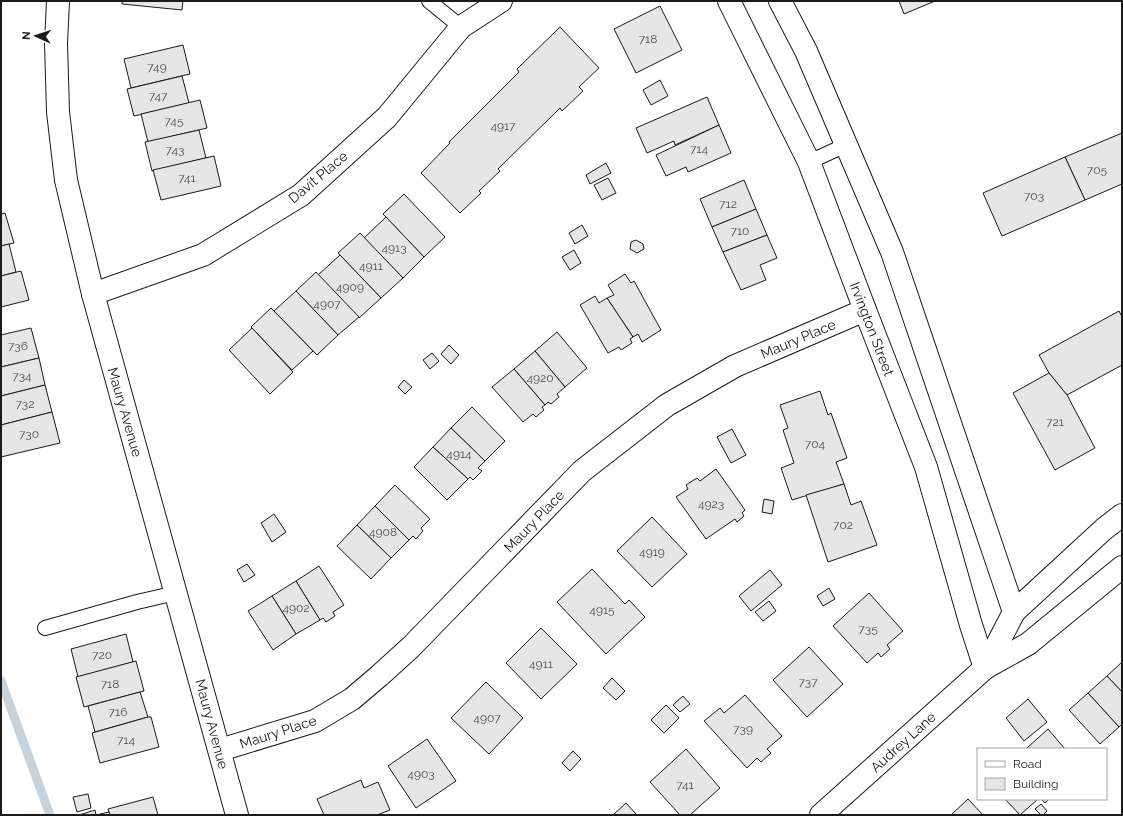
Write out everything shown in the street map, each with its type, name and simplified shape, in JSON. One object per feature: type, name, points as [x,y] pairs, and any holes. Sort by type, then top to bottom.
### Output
[{"type":"street","name":"Maury Avenue","points":[[58,1],[56,43],[58,112],[66,180],[93,294],[237,815]]},
{"type":"street","name":"Davit Place","points":[[93,294],[203,255],[301,195],[387,117],[461,27],[502,1]]},
{"type":"street","name":"Irvington Street","points":[[729,1],[809,162],[926,466],[971,625],[985,668]]},
{"type":"street","points":[[780,1],[806,51],[892,252],[1014,612],[1028,644]]},
{"type":"street","name":"Maury Place","points":[[220,750],[315,721],[352,698],[411,647],[582,472],[668,405],[735,366],[865,310]]},
{"type":"street","name":"Audrey Lane","points":[[985,668],[1014,612],[1104,529],[1122,516]]},
{"type":"street","name":"Audrey Lane","points":[[821,815],[985,668],[1028,644],[1122,567]]},
{"type":"lane","points":[[429,1],[461,27]]},
{"type":"lane","points":[[809,162],[846,145]]},
{"type":"lane","points":[[45,628],[137,602],[176,593]]},
{"type":"building","points":[[122,1],[183,1],[182,10],[122,4]]},
{"type":"building","points":[[899,1],[935,1],[904,14]]},
{"type":"building","points":[[660,6],[682,50],[636,73],[614,29]]},
{"type":"building","points":[[560,27],[599,68],[579,87],[583,91],[562,111],[560,108],[498,169],[500,171],[479,191],[481,193],[460,213],[421,173],[450,143],[449,142],[519,72],[517,69]]},
{"type":"building","points":[[183,45],[190,74],[131,88],[124,59]]},
{"type":"building","points":[[182,76],[189,103],[134,116],[127,89]]},
{"type":"building","points":[[660,80],[668,96],[651,105],[643,90]]},
{"type":"building","points":[[707,97],[719,125],[675,145],[674,141],[647,153],[636,128]]},
{"type":"building","points":[[200,100],[207,128],[148,142],[141,114]]},
{"type":"building","points":[[719,125],[731,153],[688,172],[686,167],[666,176],[656,155]]},
{"type":"building","points":[[199,130],[206,158],[152,171],[145,142]]},
{"type":"building","points":[[1122,133],[1122,184],[1085,200],[1065,157]]},
{"type":"building","points":[[214,156],[221,186],[161,200],[153,170]]},
{"type":"building","points":[[1065,157],[1085,200],[1002,236],[983,193]]},
{"type":"building","points":[[606,163],[611,173],[590,184],[586,175]]},
{"type":"building","points":[[608,178],[616,193],[602,200],[594,185]]},
{"type":"building","points":[[744,180],[756,209],[712,227],[700,199]]},
{"type":"building","points":[[404,194],[445,237],[424,257],[383,214]]},
{"type":"building","points":[[756,209],[767,235],[723,252],[712,227]]},
{"type":"building","points":[[5,213],[14,243],[1,246],[1,214]]},
{"type":"building","points":[[386,217],[424,257],[403,278],[364,238]]},
{"type":"building","points":[[582,225],[588,236],[575,244],[569,233]]},
{"type":"building","points":[[360,233],[403,278],[381,298],[338,253]]},
{"type":"building","points":[[767,235],[777,258],[760,265],[766,280],[741,290],[723,252]]},
{"type":"building","points":[[636,240],[643,244],[644,249],[637,253],[630,249],[631,242]]},
{"type":"building","points":[[9,244],[16,272],[1,276],[1,246]]},
{"type":"building","points":[[574,250],[581,263],[570,270],[562,257]]},
{"type":"building","points":[[340,255],[381,298],[359,318],[318,275]]},
{"type":"building","points":[[21,271],[29,300],[1,307],[1,276]]},
{"type":"building","points":[[316,272],[359,317],[338,335],[296,291]]},
{"type":"building","points":[[625,274],[631,283],[634,281],[661,330],[642,342],[638,334],[633,337],[607,298],[614,295],[608,285]]},
{"type":"building","points":[[296,291],[338,335],[317,355],[274,311]]},
{"type":"building","points":[[595,296],[599,303],[607,298],[633,337],[630,339],[632,343],[621,350],[619,347],[608,353],[580,305]]},
{"type":"building","points":[[271,308],[313,351],[292,370],[251,327]]},
{"type":"building","points":[[1119,311],[1122,317],[1122,365],[1067,395],[1049,373],[1039,355]]},
{"type":"building","points":[[31,328],[39,358],[1,367],[1,335]]},
{"type":"building","points":[[252,328],[293,372],[270,394],[229,350]]},
{"type":"building","points":[[557,332],[587,368],[565,387],[535,351]]},
{"type":"building","points":[[449,345],[459,355],[451,364],[441,354]]},
{"type":"building","points":[[535,351],[565,387],[557,394],[559,397],[551,404],[548,402],[545,405],[514,369]]},
{"type":"building","points":[[432,353],[439,361],[430,369],[423,360]]},
{"type":"building","points":[[39,358],[45,385],[1,396],[1,367]]},
{"type":"building","points":[[514,369],[545,405],[542,407],[544,410],[536,417],[533,414],[523,422],[492,387]]},
{"type":"building","points":[[1049,373],[1067,395],[1095,448],[1055,470],[1013,393]]},
{"type":"building","points":[[404,380],[412,387],[405,394],[398,387]]},
{"type":"building","points":[[45,385],[52,412],[1,425],[1,396]]},
{"type":"building","points":[[820,391],[828,415],[831,413],[847,458],[836,462],[844,484],[792,500],[781,468],[794,463],[783,430],[788,428],[780,405]]},
{"type":"building","points":[[472,407],[505,441],[485,461],[451,428]]},
{"type":"building","points":[[52,412],[60,443],[1,457],[1,425]]},
{"type":"building","points":[[451,428],[485,461],[478,468],[482,471],[473,480],[470,477],[468,479],[433,447]]},
{"type":"building","points":[[732,429],[746,455],[731,463],[717,437]]},
{"type":"building","points":[[433,447],[468,479],[447,500],[414,467]]},
{"type":"building","points":[[716,469],[745,510],[742,513],[744,516],[737,522],[735,519],[706,539],[676,497],[688,489],[686,485],[697,478],[700,481]]},
{"type":"building","points":[[844,484],[851,505],[861,501],[877,545],[828,562],[806,495]]},
{"type":"building","points":[[395,485],[430,519],[421,528],[423,531],[416,539],[413,536],[409,540],[375,506]]},
{"type":"building","points":[[764,499],[774,501],[772,514],[762,512]]},
{"type":"building","points":[[375,506],[409,540],[391,558],[357,525]]},
{"type":"building","points":[[274,514],[286,532],[272,542],[261,523]]},
{"type":"building","points":[[652,517],[687,554],[652,587],[617,551]]},
{"type":"building","points":[[357,525],[391,558],[371,579],[337,546]]},
{"type":"building","points":[[247,564],[255,575],[244,582],[237,570]]},
{"type":"building","points":[[319,566],[344,605],[333,612],[335,616],[326,622],[323,618],[320,620],[296,581]]},
{"type":"building","points":[[592,569],[625,604],[629,600],[645,617],[606,654],[557,602]]},
{"type":"building","points":[[770,570],[782,585],[751,611],[739,596]]},
{"type":"building","points":[[296,581],[320,620],[296,634],[272,596]]},
{"type":"building","points":[[829,588],[835,599],[823,606],[817,596]]},
{"type":"building","points":[[869,593],[903,631],[887,645],[890,649],[881,657],[878,653],[867,663],[833,626]]},
{"type":"building","points":[[272,596],[296,634],[273,650],[248,611]]},
{"type":"building","points":[[769,601],[776,611],[763,621],[755,612]]},
{"type":"building","points":[[541,628],[577,664],[541,699],[506,663]]},
{"type":"building","points":[[126,634],[133,662],[78,677],[71,649]]},
{"type":"building","points":[[809,647],[843,684],[807,717],[773,680]]},
{"type":"building","points":[[136,661],[144,691],[84,707],[76,677]]},
{"type":"building","points":[[1122,662],[1122,692],[1107,676]]},
{"type":"building","points":[[1107,676],[1122,692],[1122,724],[1119,727],[1088,693]]},
{"type":"building","points":[[612,678],[625,691],[616,700],[603,688]]},
{"type":"building","points":[[486,682],[523,718],[489,754],[451,718]]},
{"type":"building","points":[[140,692],[148,717],[95,732],[88,706]]},
{"type":"building","points":[[1088,693],[1119,727],[1100,744],[1069,710]]},
{"type":"building","points":[[745,695],[782,736],[767,749],[771,753],[761,762],[757,758],[747,768],[704,721],[720,708],[724,713]]},
{"type":"building","points":[[683,696],[690,704],[680,712],[673,705]]},
{"type":"building","points":[[1028,699],[1047,722],[1024,741],[1006,718]]},
{"type":"building","points":[[666,705],[679,718],[664,733],[651,720]]},
{"type":"building","points":[[151,717],[159,747],[100,763],[92,733]]},
{"type":"building","points":[[1048,729],[1064,748],[1027,748]]},
{"type":"building","points":[[427,739],[456,781],[416,808],[388,766]]},
{"type":"building","points":[[686,749],[720,788],[690,815],[680,815],[650,782]]},
{"type":"building","points":[[573,751],[581,759],[570,771],[562,763]]},
{"type":"building","points":[[361,780],[364,788],[378,782],[390,810],[377,815],[324,815],[317,799]]},
{"type":"building","points":[[88,794],[91,808],[77,812],[73,797]]},
{"type":"building","points":[[153,797],[158,815],[110,815],[108,809]]},
{"type":"building","points":[[968,799],[983,815],[951,815]]},
{"type":"building","points":[[1006,800],[1037,800],[1020,815]]},
{"type":"building","points":[[626,803],[637,815],[613,815]]},
{"type":"building","points":[[1041,804],[1047,811],[1043,815],[1035,809]]},
{"type":"building","points":[[95,810],[96,815],[79,815]]},
{"type":"building","points":[[109,812],[110,815],[96,815]]},
{"type":"waterway","points":[[1,681],[50,815]]}]
